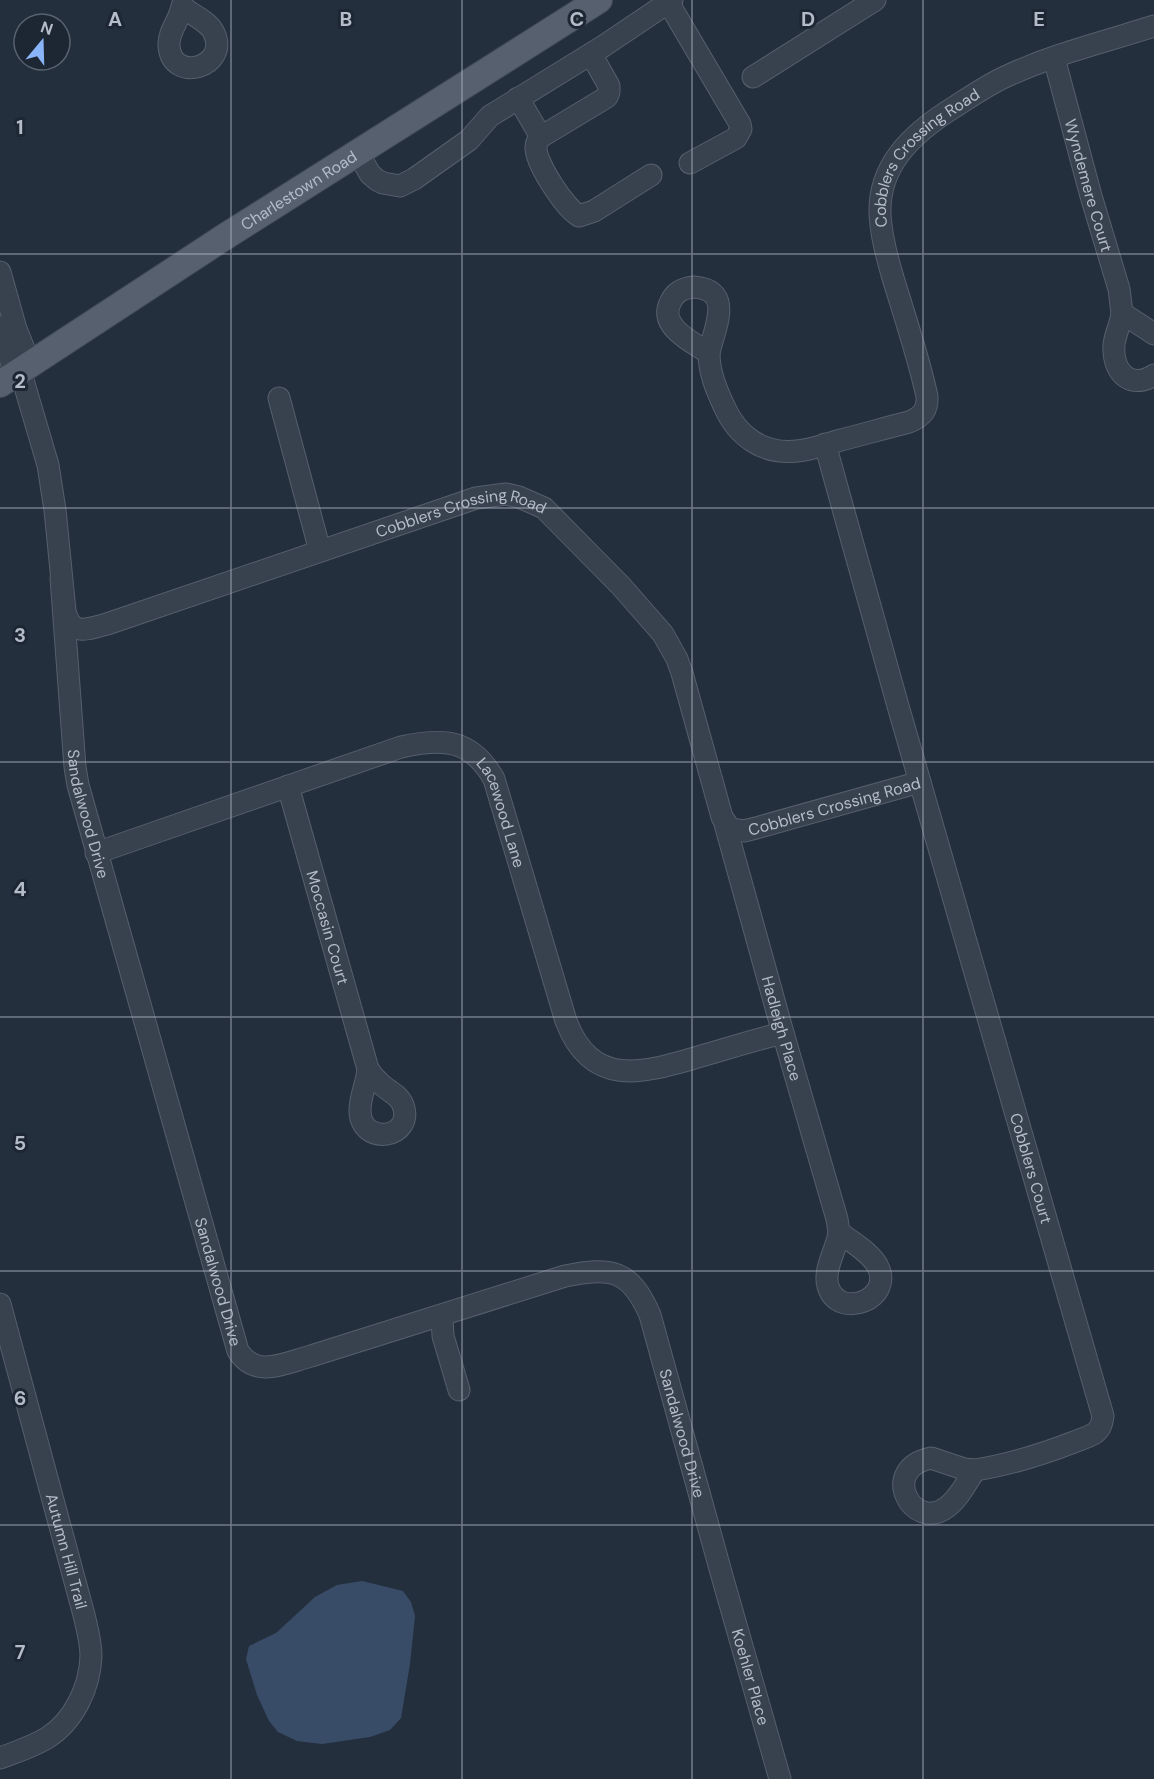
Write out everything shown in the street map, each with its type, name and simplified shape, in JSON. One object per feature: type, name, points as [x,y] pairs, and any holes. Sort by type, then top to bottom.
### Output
[{"type":"main road","name":"Charlestown Road","points":[[16,373],[598,0]]},
{"type":"street","points":[[753,77],[876,0]]},
{"type":"street","points":[[358,153],[370,174],[377,180],[400,186],[414,179],[469,140],[490,116],[591,54],[670,1],[741,129],[736,138],[690,163]]},
{"type":"street","name":"Cobblers Crossing Road","points":[[16,373],[48,465],[65,611],[72,627],[79,630],[86,629],[127,618],[476,498],[506,494],[544,508],[621,586],[663,634],[682,673],[722,817],[730,830],[744,831],[920,782],[825,444],[909,422],[924,413],[928,404],[880,225],[882,190],[895,159],[917,133],[994,82],[1054,58],[1154,26]]},
{"type":"street","points":[[591,54],[609,87],[607,97],[541,137],[536,149],[543,168],[562,199],[579,216],[594,211],[651,175]]},
{"type":"street","name":"Wyndemere Court","points":[[1054,58],[1119,290],[1122,313],[1113,346],[1115,364],[1125,378],[1133,381],[1154,375]]},
{"type":"street","points":[[518,98],[541,137]]},
{"type":"street","points":[[0,272],[16,329],[16,373]]},
{"type":"street","points":[[1122,313],[1154,334]]},
{"type":"street","points":[[0,327],[16,373]]},
{"type":"street","points":[[709,353],[711,371],[722,401],[736,428],[746,437],[758,445],[784,452],[825,444]]},
{"type":"street","points":[[279,398],[320,551]]},
{"type":"street","name":"Sandalwood Drive","points":[[61,578],[78,785],[238,1351],[244,1360],[252,1365],[272,1366],[442,1316],[565,1276],[592,1271],[616,1275],[627,1280],[637,1289],[650,1315],[722,1576]]},
{"type":"street","name":"Lacewood Lane","points":[[96,852],[401,747],[433,741],[449,742],[476,754],[487,765],[494,779],[566,1021],[571,1035],[587,1056],[610,1068],[636,1072],[681,1062],[783,1033]]},
{"type":"street","name":"Cobblers Court","points":[[920,782],[1102,1416],[1097,1432],[1089,1436],[1056,1449],[975,1470]]},
{"type":"street","name":"Moccasin Court","points":[[288,786],[368,1069]]},
{"type":"street","name":"Hadleigh Place","points":[[725,824],[837,1220],[838,1232]]},
{"type":"street","name":"Autumn Hill Trail","points":[[0,1304],[84,1615],[91,1655],[89,1674],[83,1693],[63,1725],[49,1737],[32,1746],[0,1758]]},
{"type":"street","points":[[442,1316],[443,1336],[459,1390]]},
{"type":"street","name":"Koehler Place","points":[[722,1576],[780,1779]]},
{"type":"water","points":[[362,1581],[403,1591],[411,1602],[415,1616],[401,1718],[390,1730],[370,1737],[322,1744],[297,1741],[278,1732],[269,1721],[257,1695],[246,1659],[249,1646],[276,1633],[315,1597],[337,1585]]}]
